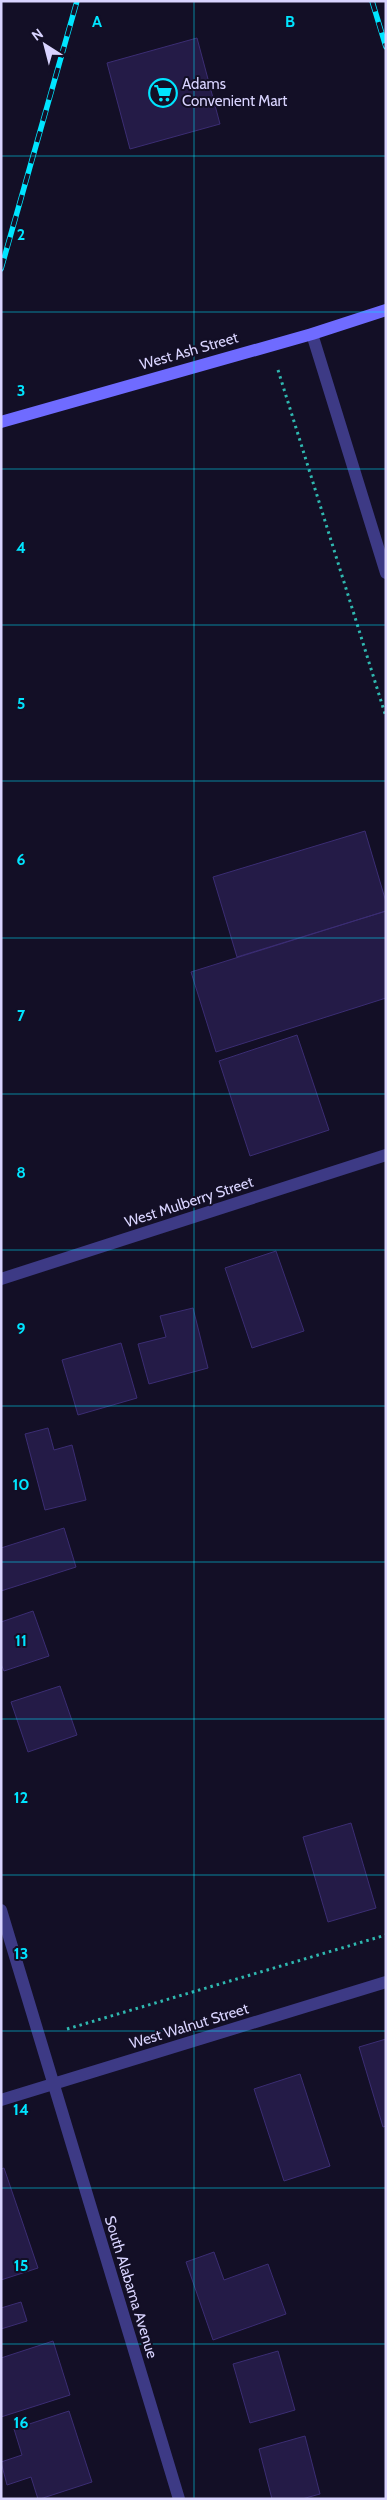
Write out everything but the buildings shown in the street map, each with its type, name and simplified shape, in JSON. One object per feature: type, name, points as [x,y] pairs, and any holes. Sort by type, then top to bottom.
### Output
[{"type":"main road","name":"West Ash Street","points":[[1,422],[312,334],[386,310]]},
{"type":"street","points":[[312,334],[386,572]]},
{"type":"street","name":"West Mulberry Street","points":[[1,1279],[386,1155]]},
{"type":"street","name":"South Alabama Avenue","points":[[1,1910],[178,2499]]},
{"type":"street","name":"West Walnut Street","points":[[1,2100],[386,1982]]},
{"type":"path","points":[[278,370],[386,717]]},
{"type":"path","points":[[67,2029],[386,1935]]},
{"type":"railway","points":[[1,269],[77,1]]},
{"type":"railway","points":[[372,1],[386,47]]},
{"type":"place","name":"Adams Convenient Mart","points":[[163,93]]}]
